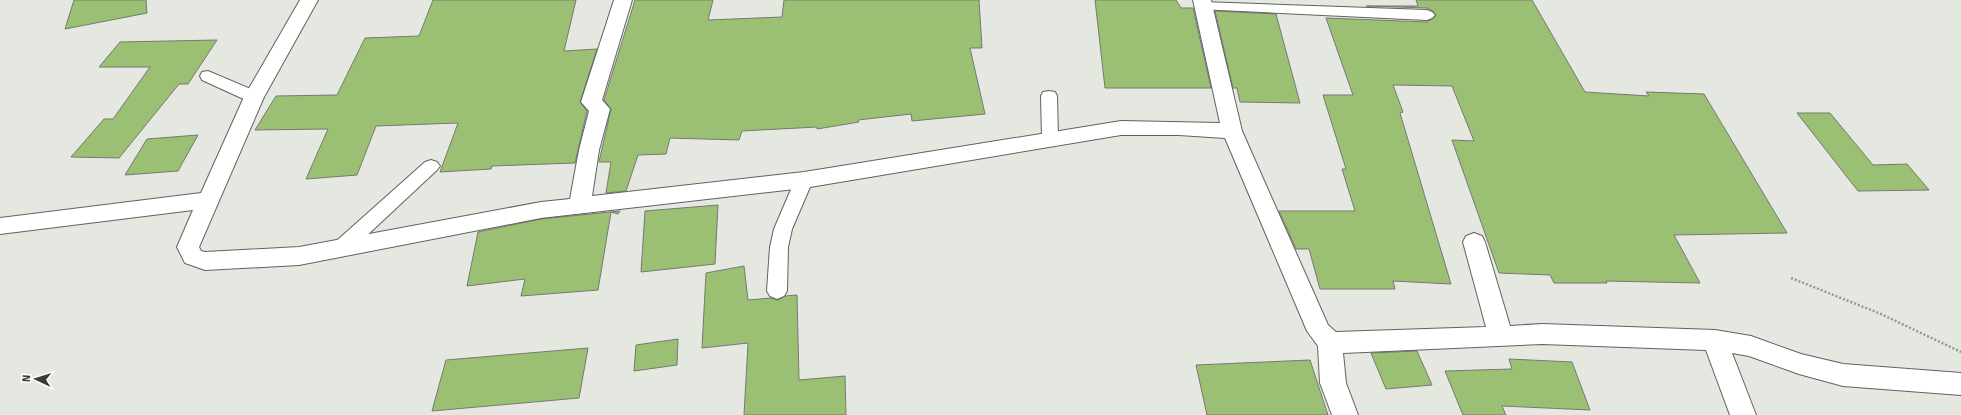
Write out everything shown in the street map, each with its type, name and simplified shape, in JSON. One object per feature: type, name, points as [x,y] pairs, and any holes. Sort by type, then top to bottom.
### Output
[{"type":"street","points":[[309,0],[254,97],[188,247],[193,257],[205,261],[299,256],[541,210],[804,180],[1121,128],[1232,130]]},
{"type":"street","points":[[580,206],[589,150],[600,109],[591,102],[623,0]]},
{"type":"street","points":[[1202,3],[1232,130],[1319,331],[1330,342],[1333,383],[1345,415]]},
{"type":"street","points":[[0,226],[208,200]]},
{"type":"street","points":[[1474,242],[1501,336]]},
{"type":"street","points":[[1330,342],[1347,343],[1542,334],[1715,340],[1751,346],[1799,364],[1843,375],[1961,384]]},
{"type":"street","points":[[1715,340],[1743,415]]},
{"type":"lane","points":[[1202,3],[1427,15]]},
{"type":"lane","points":[[208,76],[254,97]]},
{"type":"lane","points":[[1049,96],[1050,139]]},
{"type":"lane","points":[[340,249],[431,166]]},
{"type":"lane","points":[[777,291],[779,246],[783,229],[804,180]]},
{"type":"path","points":[[1791,278],[1881,314],[1961,352]]},
{"type":"building","points":[[74,0],[146,0],[147,13],[65,29]]},
{"type":"building","points":[[433,0],[576,0],[564,51],[597,49],[580,102],[587,111],[575,163],[492,166],[491,169],[440,172],[458,123],[376,126],[357,175],[306,179],[328,129],[255,130],[276,96],[337,95],[365,38],[419,36]]},
{"type":"building","points":[[635,0],[713,0],[708,20],[782,17],[784,0],[979,0],[982,48],[970,48],[985,114],[912,121],[911,114],[858,120],[859,122],[817,129],[817,127],[742,131],[739,140],[670,138],[666,154],[638,155],[626,191],[606,193],[611,162],[599,162],[611,109],[604,100]]},
{"type":"building","points":[[1095,0],[1176,0],[1181,8],[1193,8],[1211,88],[1105,88]]},
{"type":"building","points":[[1416,0],[1532,0],[1585,92],[1649,96],[1646,92],[1704,94],[1787,233],[1674,235],[1700,283],[1606,281],[1607,283],[1554,283],[1550,275],[1499,273],[1452,140],[1474,141],[1452,86],[1393,85],[1403,112],[1400,113],[1451,284],[1393,281],[1395,289],[1320,289],[1309,249],[1296,249],[1279,211],[1355,211],[1342,169],[1346,169],[1323,95],[1353,95],[1326,18],[1427,22],[1436,16],[1433,11],[1427,8],[1366,6],[1418,6]]},
{"type":"building","points":[[1215,11],[1276,14],[1300,103],[1240,102],[1237,88],[1233,88]]},
{"type":"building","points":[[217,40],[188,84],[179,84],[119,158],[71,157],[104,119],[113,119],[150,67],[99,67],[120,42]]},
{"type":"building","points":[[1797,113],[1830,113],[1873,165],[1907,164],[1929,190],[1858,191]]},
{"type":"building","points":[[198,135],[178,171],[125,175],[147,139]]},
{"type":"building","points":[[718,205],[715,264],[641,272],[645,211]]},
{"type":"building","points":[[620,211],[618,214],[611,212],[598,290],[521,296],[525,279],[467,286],[478,232],[541,219]]},
{"type":"building","points":[[744,266],[748,300],[771,298],[778,300],[785,296],[797,295],[799,380],[845,376],[846,415],[744,415],[748,343],[702,348],[706,273]]},
{"type":"building","points":[[678,339],[677,365],[634,371],[636,345]]},
{"type":"building","points":[[588,348],[579,398],[432,411],[446,360]]},
{"type":"building","points":[[1417,351],[1432,385],[1386,389],[1371,353]]},
{"type":"building","points":[[1509,359],[1572,362],[1590,410],[1502,406],[1506,415],[1463,415],[1445,371],[1512,369]]},
{"type":"building","points":[[1310,360],[1328,415],[1207,415],[1196,365]]}]
